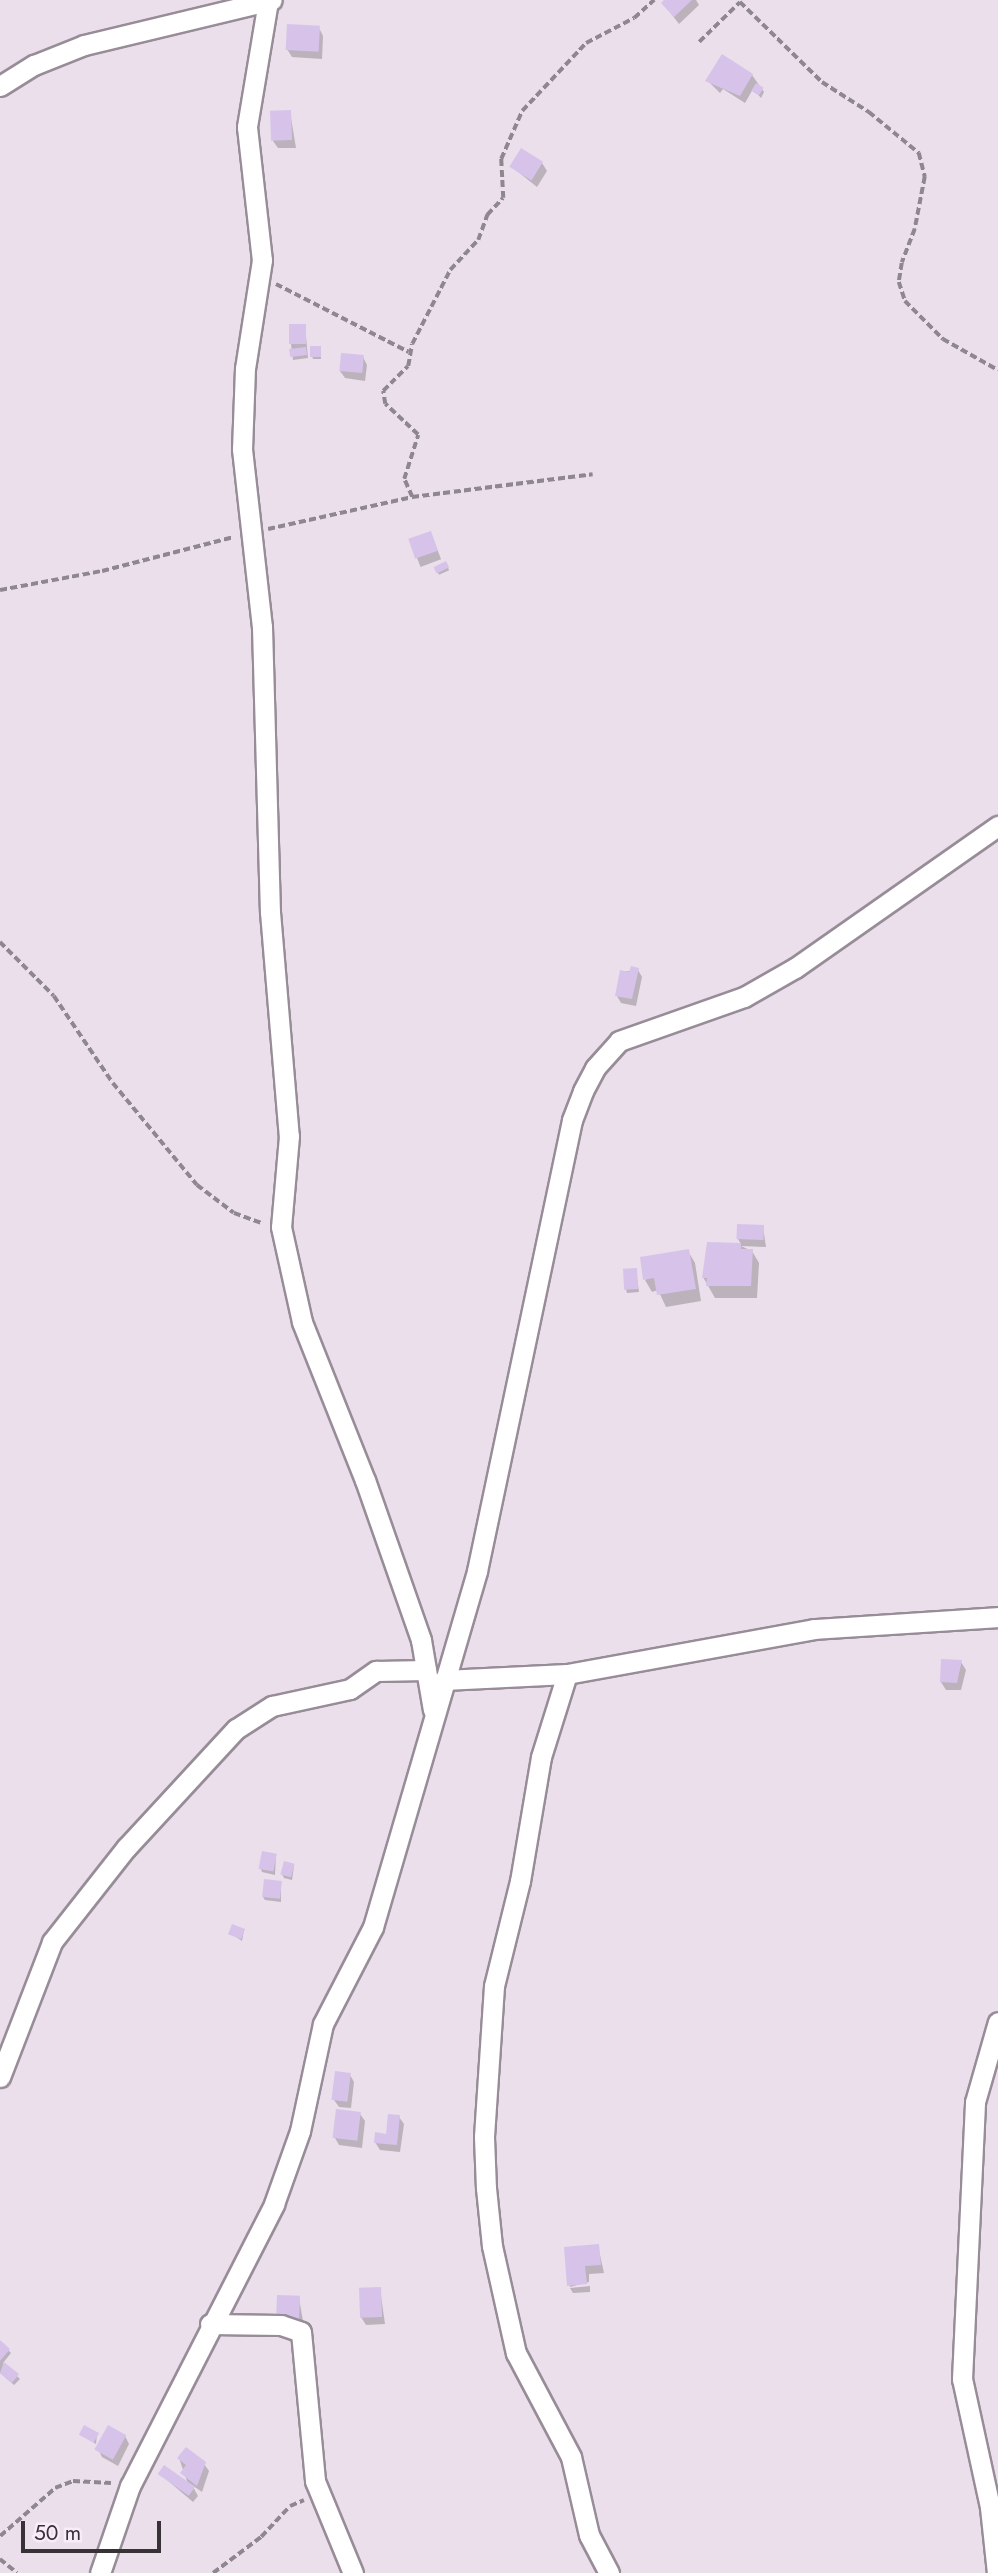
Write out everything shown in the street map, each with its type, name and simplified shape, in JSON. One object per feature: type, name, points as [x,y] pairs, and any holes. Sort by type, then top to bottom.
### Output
[{"type":"street","points":[[0,86],[34,65],[84,46],[270,1],[247,127],[261,227],[262,276],[245,368],[242,449],[248,533],[262,626],[270,912],[289,1136],[281,1227],[302,1322],[390,1547],[421,1640],[434,1714]]},
{"type":"street","points":[[100,2573],[130,2486],[288,2170],[323,2024],[373,1927],[477,1571],[572,1120],[596,1068],[619,1041],[744,997],[795,968],[998,826]]},
{"type":"street","points":[[444,1680],[567,1674],[783,1633],[998,1617]]},
{"type":"street","points":[[0,2077],[52,1942],[126,1848],[236,1730],[272,1706],[349,1689],[376,1671],[426,1670]]},
{"type":"street","points":[[567,1674],[541,1756],[520,1881],[494,1986],[484,2137],[486,2188],[492,2246],[516,2353],[571,2457],[589,2535],[609,2573]]},
{"type":"street","points":[[998,2022],[982,2065],[974,2113],[962,2379],[990,2507],[998,2573]]},
{"type":"street","points":[[210,2325],[281,2325],[301,2332],[310,2455],[320,2496],[353,2573]]},
{"type":"path","points":[[412,497],[404,479],[418,435],[382,396],[386,385],[408,366],[410,352],[450,270],[478,240],[487,215],[503,198],[502,159],[522,111],[586,43],[634,18],[654,0]]},
{"type":"path","points":[[699,43],[740,2],[822,82],[869,112],[919,153],[925,177],[915,229],[902,263],[900,282],[905,301],[934,332],[998,370]]},
{"type":"path","points":[[262,276],[410,352]]},
{"type":"path","points":[[0,590],[102,571],[248,533],[412,497],[593,474]]},
{"type":"path","points":[[0,942],[54,996],[113,1083],[197,1185],[234,1213],[281,1227]]},
{"type":"path","points":[[0,2536],[18,2516],[64,2485],[91,2480],[130,2486]]},
{"type":"path","points":[[212,2573],[261,2537],[290,2506],[320,2496]]},
{"type":"path","points":[[0,2559],[16,2573]]},
{"type":"building","points":[[664,0],[692,0],[674,17],[661,3]]},
{"type":"building","points":[[287,24],[320,26],[319,52],[286,50]]},
{"type":"building","points":[[722,54],[753,74],[740,96],[705,81]]},
{"type":"building","points":[[756,83],[764,88],[759,95],[751,91]]},
{"type":"building","points":[[291,110],[292,140],[271,141],[270,111]]},
{"type":"building","points":[[521,148],[543,162],[531,180],[509,167]]},
{"type":"building","points":[[289,324],[306,324],[306,344],[289,344]]},
{"type":"building","points":[[310,346],[321,346],[321,357],[310,357]]},
{"type":"building","points":[[306,347],[307,355],[290,357],[289,349]]},
{"type":"building","points":[[341,353],[364,355],[362,373],[339,371]]},
{"type":"building","points":[[431,531],[438,551],[415,559],[408,539]]},
{"type":"building","points":[[446,561],[449,567],[437,574],[434,567]]},
{"type":"building","points":[[631,966],[639,968],[632,999],[615,996],[620,970],[629,972]]},
{"type":"building","points":[[737,1224],[764,1225],[763,1240],[736,1239]]},
{"type":"building","points":[[707,1242],[741,1243],[741,1249],[753,1249],[751,1286],[706,1286],[707,1278],[702,1278]]},
{"type":"building","points":[[689,1249],[696,1289],[657,1295],[654,1278],[643,1280],[640,1257]]},
{"type":"building","points":[[637,1268],[638,1289],[624,1290],[623,1269]]},
{"type":"building","points":[[941,1659],[962,1660],[957,1683],[940,1682]]},
{"type":"building","points":[[262,1851],[277,1854],[273,1872],[259,1869]]},
{"type":"building","points":[[284,1861],[295,1864],[291,1877],[280,1875]]},
{"type":"building","points":[[264,1879],[282,1881],[280,1899],[262,1897]]},
{"type":"building","points":[[232,1924],[245,1929],[241,1939],[228,1934]]},
{"type":"building","points":[[335,2071],[351,2073],[347,2102],[331,2100]]},
{"type":"building","points":[[336,2109],[361,2112],[357,2141],[332,2138]]},
{"type":"building","points":[[388,2114],[400,2115],[397,2145],[374,2143],[375,2132],[386,2134]]},
{"type":"building","points":[[599,2244],[601,2265],[585,2266],[587,2284],[567,2286],[564,2247]]},
{"type":"building","points":[[381,2287],[382,2317],[360,2318],[359,2288]]},
{"type":"building","points":[[277,2295],[300,2296],[299,2320],[276,2319]]},
{"type":"building","points":[[0,2340],[10,2349],[0,2361]]},
{"type":"building","points":[[4,2362],[19,2374],[12,2383],[0,2373]]},
{"type":"building","points":[[84,2425],[99,2433],[94,2443],[79,2435]]},
{"type":"building","points":[[108,2425],[126,2435],[113,2460],[94,2449]]},
{"type":"building","points":[[186,2447],[206,2462],[197,2486],[180,2473],[186,2465],[177,2458]]},
{"type":"building","points":[[164,2465],[195,2487],[189,2496],[158,2474]]}]
